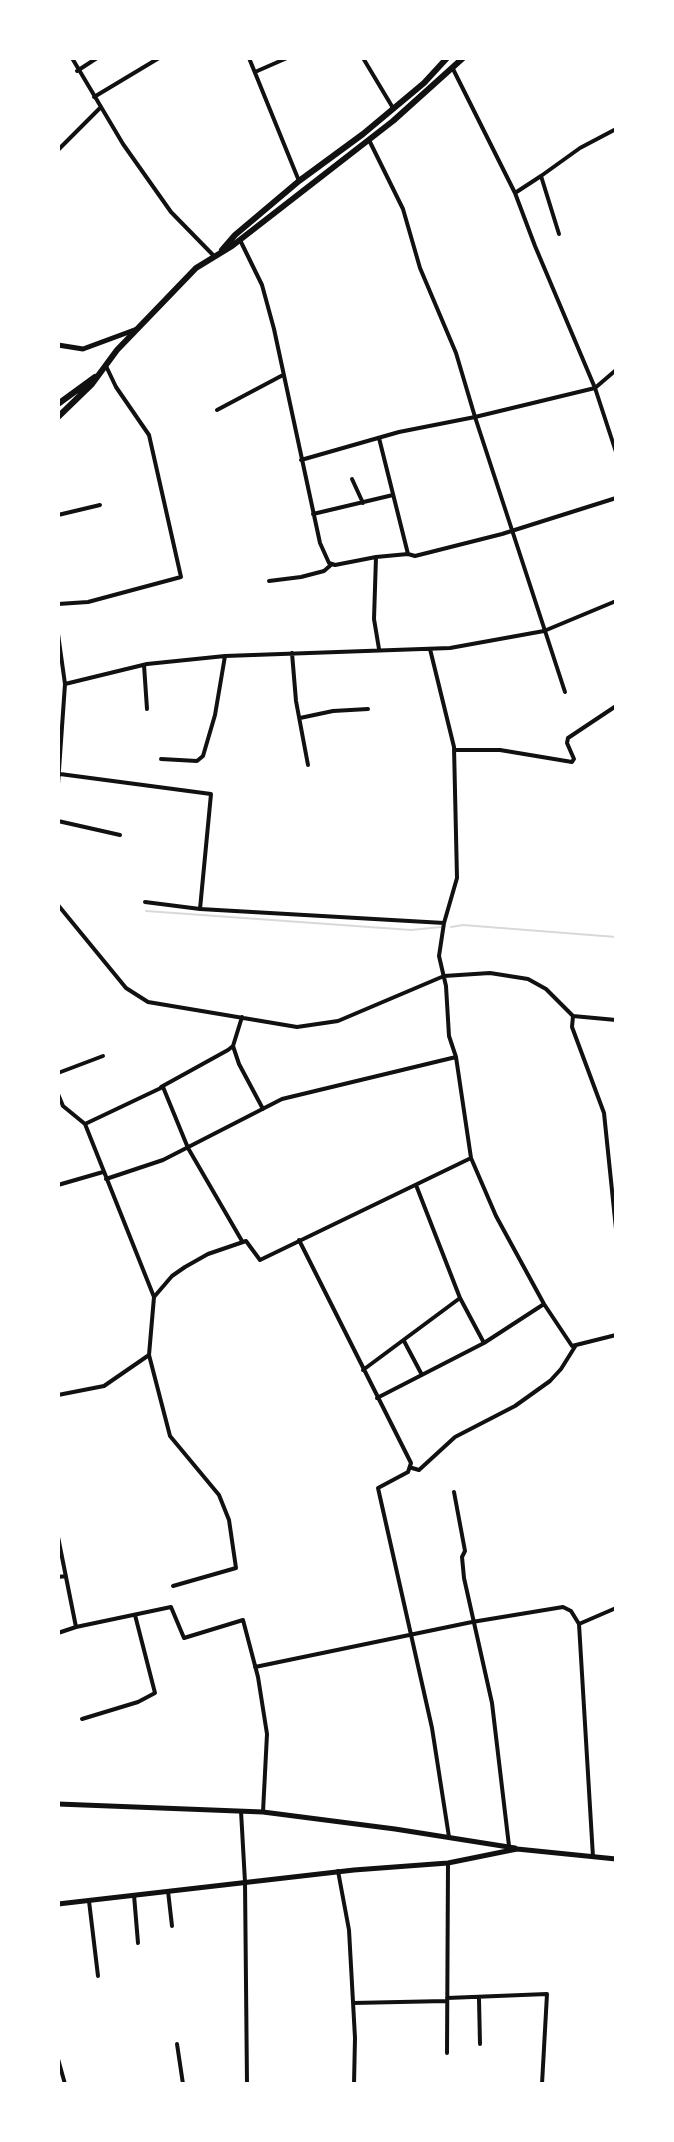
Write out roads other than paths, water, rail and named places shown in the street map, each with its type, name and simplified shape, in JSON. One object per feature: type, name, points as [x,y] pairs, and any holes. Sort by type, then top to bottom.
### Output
[{"type":"highway","points":[[58,417],[196,268],[230,244],[299,181],[363,134],[424,83],[447,58]]},
{"type":"highway","points":[[230,244],[240,240],[369,140],[463,58]]},
{"type":"highway","points":[[58,404],[90,382]]},
{"type":"main road","points":[[58,345],[83,349],[138,328]]},
{"type":"main road","points":[[58,1804],[263,1812],[509,1846],[517,1849],[615,1859]]},
{"type":"main road","points":[[58,1904],[338,1871],[448,1863],[517,1849]]},
{"type":"street","points":[[72,58],[77,71],[100,108],[171,212],[217,254]]},
{"type":"street","points":[[77,71],[97,58]]},
{"type":"street","points":[[94,98],[159,58]]},
{"type":"street","points":[[249,58],[299,181]]},
{"type":"street","points":[[255,72],[287,58]]},
{"type":"street","points":[[363,58],[393,108]]},
{"type":"street","points":[[453,69],[515,193],[595,388],[615,452]]},
{"type":"street","points":[[58,150],[100,108]]},
{"type":"street","points":[[515,193],[580,148],[615,129]]},
{"type":"street","points":[[369,140],[403,209],[420,268],[456,353],[565,692]]},
{"type":"street","points":[[541,176],[559,234]]},
{"type":"street","points":[[240,240],[262,285],[274,330],[320,543],[329,563],[332,564]]},
{"type":"street","points":[[58,604],[88,602],[181,578],[149,435],[116,387],[104,365]]},
{"type":"street","points":[[301,460],[379,438],[595,388],[615,370]]},
{"type":"street","points":[[217,410],[283,375]]},
{"type":"street","points":[[379,438],[408,554]]},
{"type":"street","points":[[352,479],[363,503]]},
{"type":"street","points":[[313,514],[393,495]]},
{"type":"street","points":[[269,581],[301,577],[324,571],[332,564],[376,556],[408,554],[415,556],[512,530],[615,498]]},
{"type":"street","points":[[58,515],[100,505]]},
{"type":"street","points":[[376,556],[374,619],[379,649]]},
{"type":"street","points":[[65,684],[144,664],[225,656],[450,648],[544,631],[615,601]]},
{"type":"street","points":[[58,634],[65,684],[58,784]]},
{"type":"street","points":[[430,649],[454,750],[457,878],[444,923],[439,956],[444,976],[449,1036],[456,1057],[471,1158],[496,1216],[544,1304],[572,1346],[615,1335]]},
{"type":"street","points":[[292,653],[308,765]]},
{"type":"street","points":[[161,759],[197,762],[203,756],[215,715],[225,656]]},
{"type":"street","points":[[144,664],[147,709]]},
{"type":"street","points":[[454,750],[510,751],[556,761],[556,757],[572,762],[574,759],[567,743],[568,738],[615,706]]},
{"type":"street","points":[[300,718],[333,711],[368,709]]},
{"type":"street","points":[[60,774],[211,794],[200,909]]},
{"type":"street","points":[[58,821],[120,835]]},
{"type":"street","points":[[145,902],[200,909],[444,923]]},
{"type":"street","points":[[58,905],[126,988],[148,1002],[297,1027],[338,1021],[444,976],[490,973],[528,979],[546,989],[573,1016],[615,1020]]},
{"type":"street","points":[[573,1016],[572,1027],[604,1113],[615,1229]]},
{"type":"street","points":[[242,1017],[233,1046],[239,1064],[263,1109]]},
{"type":"street","points":[[159,1089],[164,1083],[233,1046]]},
{"type":"street","points":[[58,1073],[103,1056]]},
{"type":"street","points":[[106,1179],[188,1148],[282,1099],[456,1057]]},
{"type":"street","points":[[85,1124],[163,1087],[188,1148],[242,1241]]},
{"type":"street","points":[[58,1094],[63,1106],[85,1124],[154,1297],[149,1355],[170,1436],[219,1495],[229,1520],[236,1568],[173,1586]]},
{"type":"street","points":[[154,1297],[172,1276],[208,1254],[246,1241],[260,1260],[471,1158]]},
{"type":"street","points":[[58,1185],[103,1172]]},
{"type":"street","points":[[416,1185],[460,1298],[484,1343]]},
{"type":"street","points":[[299,1240],[411,1463],[408,1473],[378,1488],[432,1728],[449,1838]]},
{"type":"street","points":[[363,1370],[460,1298]]},
{"type":"street","points":[[377,1398],[484,1343],[544,1304]]},
{"type":"street","points":[[404,1341],[422,1375]]},
{"type":"street","points":[[412,1468],[419,1470],[455,1437],[514,1406],[550,1381],[561,1370],[576,1345]]},
{"type":"street","points":[[58,1395],[104,1386],[149,1355]]},
{"type":"street","points":[[454,1492],[465,1551],[462,1557],[464,1578],[472,1622],[492,1703],[509,1846]]},
{"type":"street","points":[[58,1537],[76,1627]]},
{"type":"street","points":[[58,1577],[66,1576]]},
{"type":"street","points":[[58,1633],[76,1627],[171,1607],[184,1638],[243,1620],[255,1667],[267,1734],[263,1812]]},
{"type":"street","points":[[255,1667],[472,1622],[563,1607],[571,1611],[579,1624],[593,1857]]},
{"type":"street","points":[[579,1624],[615,1608]]},
{"type":"street","points":[[82,1719],[138,1702],[156,1693],[135,1615]]},
{"type":"street","points":[[242,1811],[247,2084]]},
{"type":"street","points":[[447,2053],[448,1863]]},
{"type":"street","points":[[338,1871],[349,1930],[354,2084]]},
{"type":"street","points":[[167,1890],[172,1926]]},
{"type":"street","points":[[134,1894],[138,1943]]},
{"type":"street","points":[[88,1900],[98,1976]]},
{"type":"street","points":[[353,2003],[547,1994],[542,2084]]},
{"type":"street","points":[[478,1999],[480,2044]]},
{"type":"street","points":[[177,2044],[183,2084]]},
{"type":"street","points":[[58,2059],[64,2084]]},
{"type":"waterway","points":[[146,911],[411,930],[441,927]]},
{"type":"waterway","points":[[451,927],[463,925],[616,937]]}]
